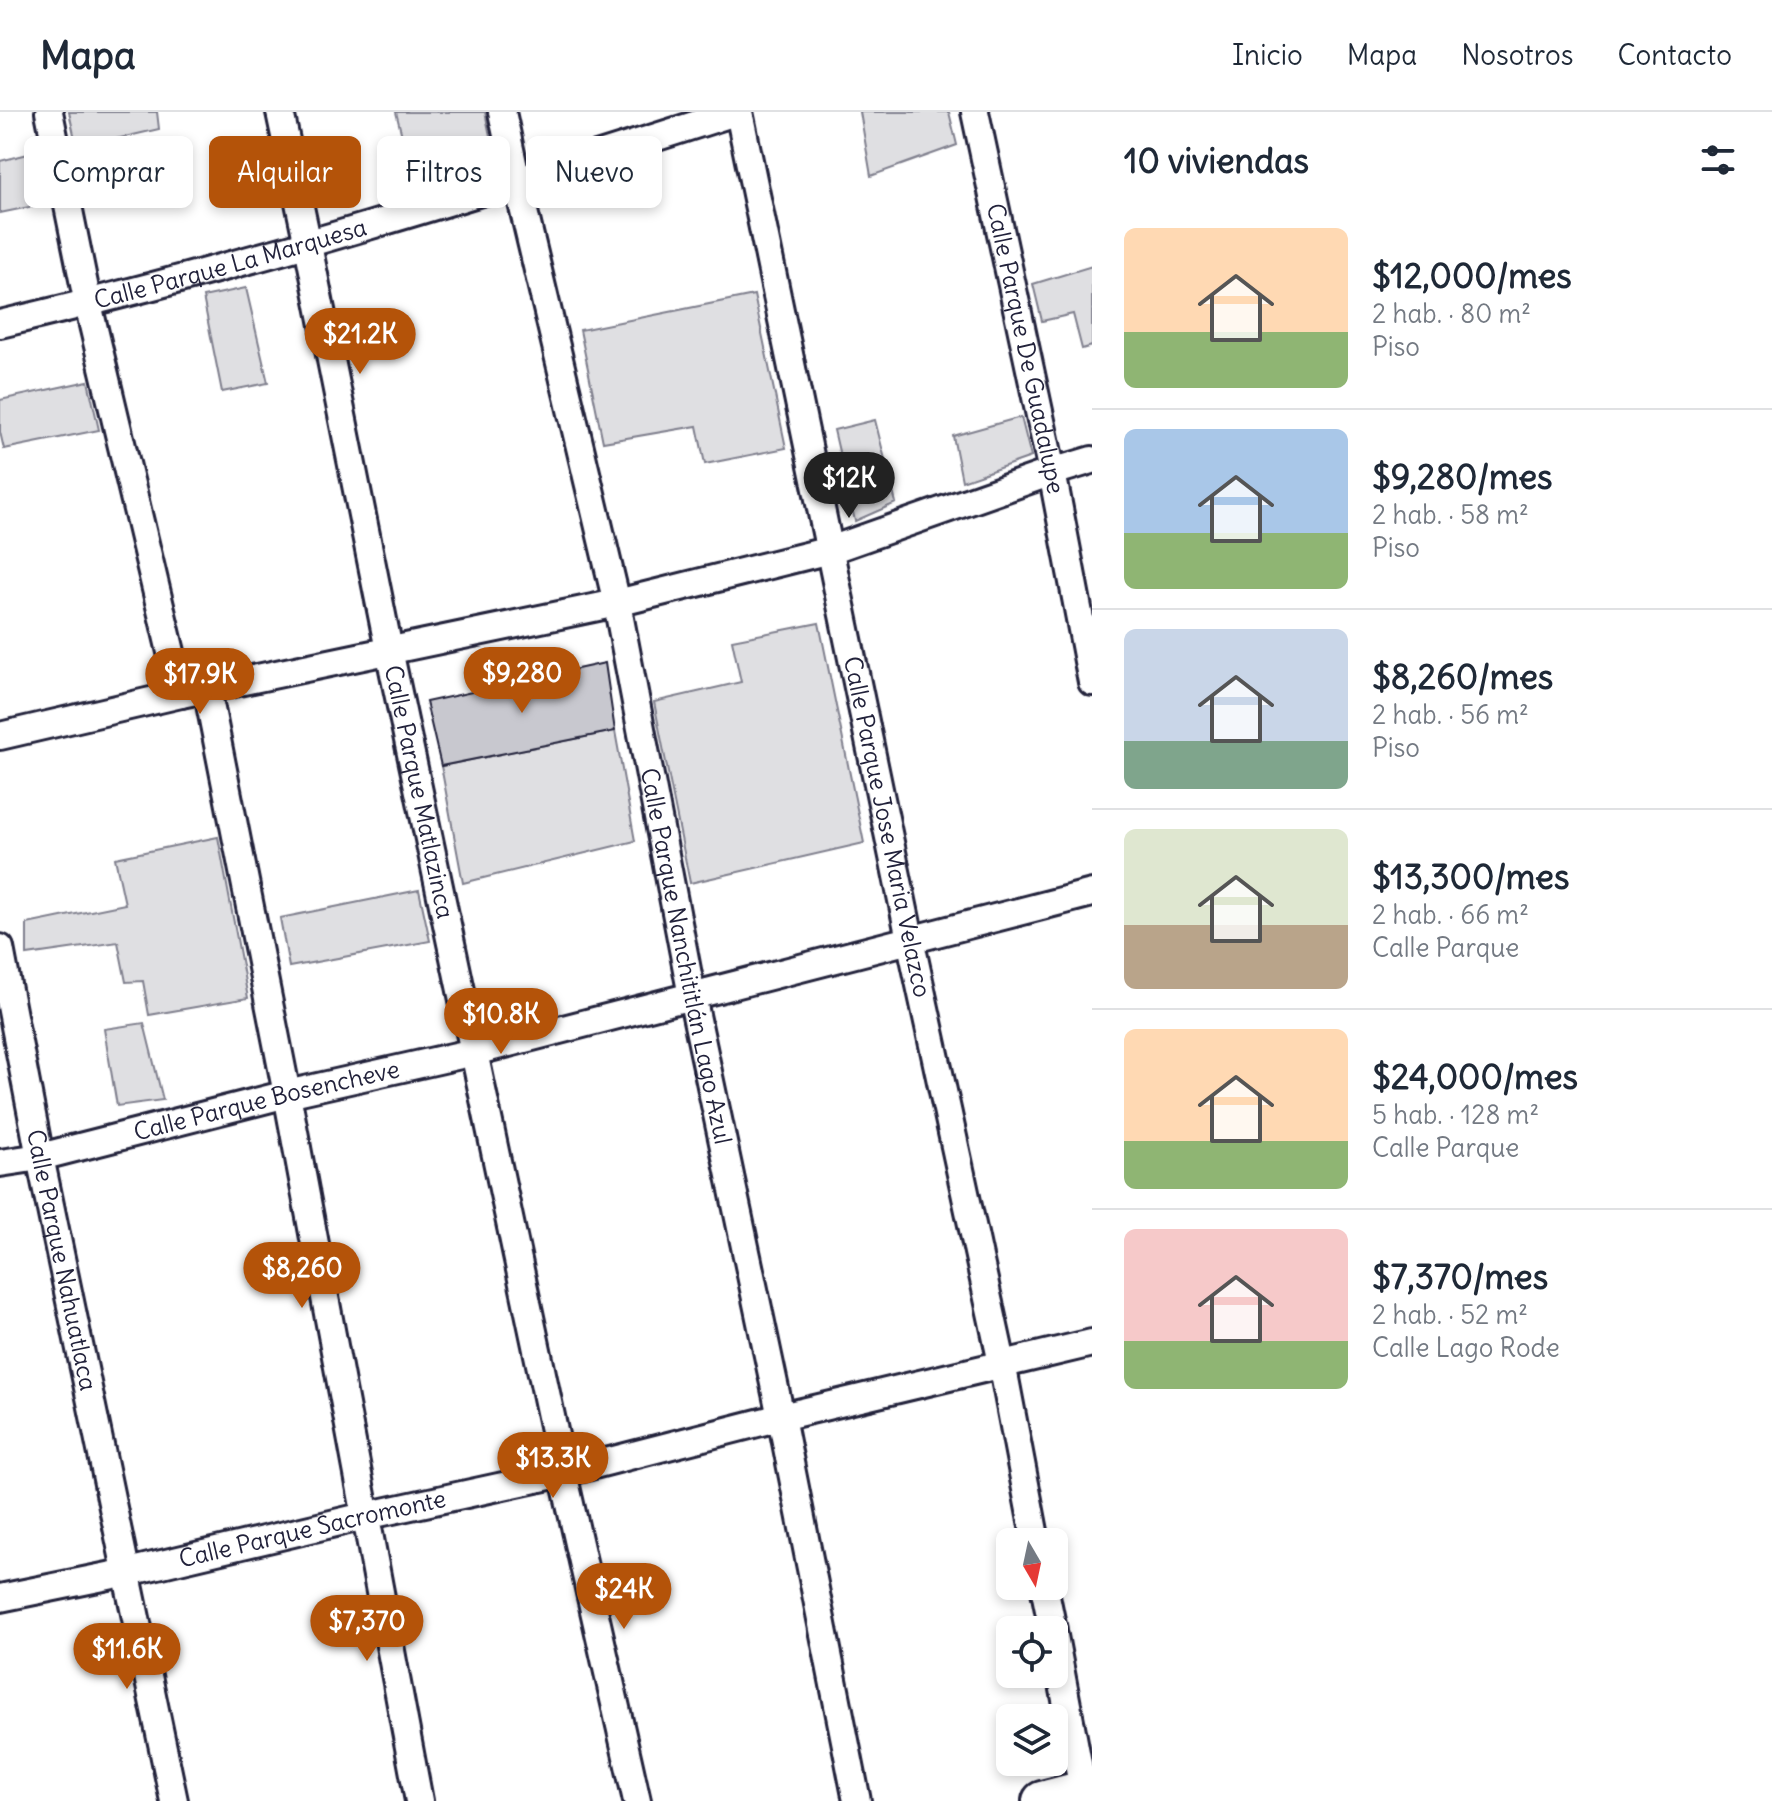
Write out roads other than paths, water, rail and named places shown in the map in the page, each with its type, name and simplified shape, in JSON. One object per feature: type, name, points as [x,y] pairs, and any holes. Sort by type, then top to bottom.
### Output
[{"type":"main road","points":[[1042,1801],[1088,1789]]},
{"type":"street","points":[[49,112],[88,304],[181,694]]},
{"type":"street","name":"Calle Parque Matlazinca","points":[[280,112],[389,650],[563,1473],[637,1801]]},
{"type":"street","name":"Calle Parque Nanchititlán Lago Azul","points":[[502,112],[617,603],[692,996],[781,1417],[857,1801]]},
{"type":"street","name":"Calle Parque La Marquesa","points":[[0,324],[88,304],[308,245],[737,112]]},
{"type":"street","name":"Calle Parque Jose Maria Velazco","points":[[737,112],[1002,1363],[1033,1528]]},
{"type":"street","name":"Calle Parque De Guadalupe","points":[[975,112],[1052,472],[1092,682]]},
{"type":"street","points":[[0,736],[181,694],[617,603],[830,550],[1092,460]]},
{"type":"street","points":[[207,689],[287,1094],[419,1801]]},
{"type":"street","name":"Calle Parque Bosencheve","points":[[0,1163],[40,1157],[287,1094],[474,1052],[1092,893]]},
{"type":"street","name":"Calle Parque Nahuatlaca","points":[[0,948],[40,1157],[174,1801]]},
{"type":"street","name":"Calle Parque Sacromonte","points":[[0,1598],[563,1473],[1092,1343]]},
{"type":"street","points":[[1066,1688],[1088,1789]]}]
